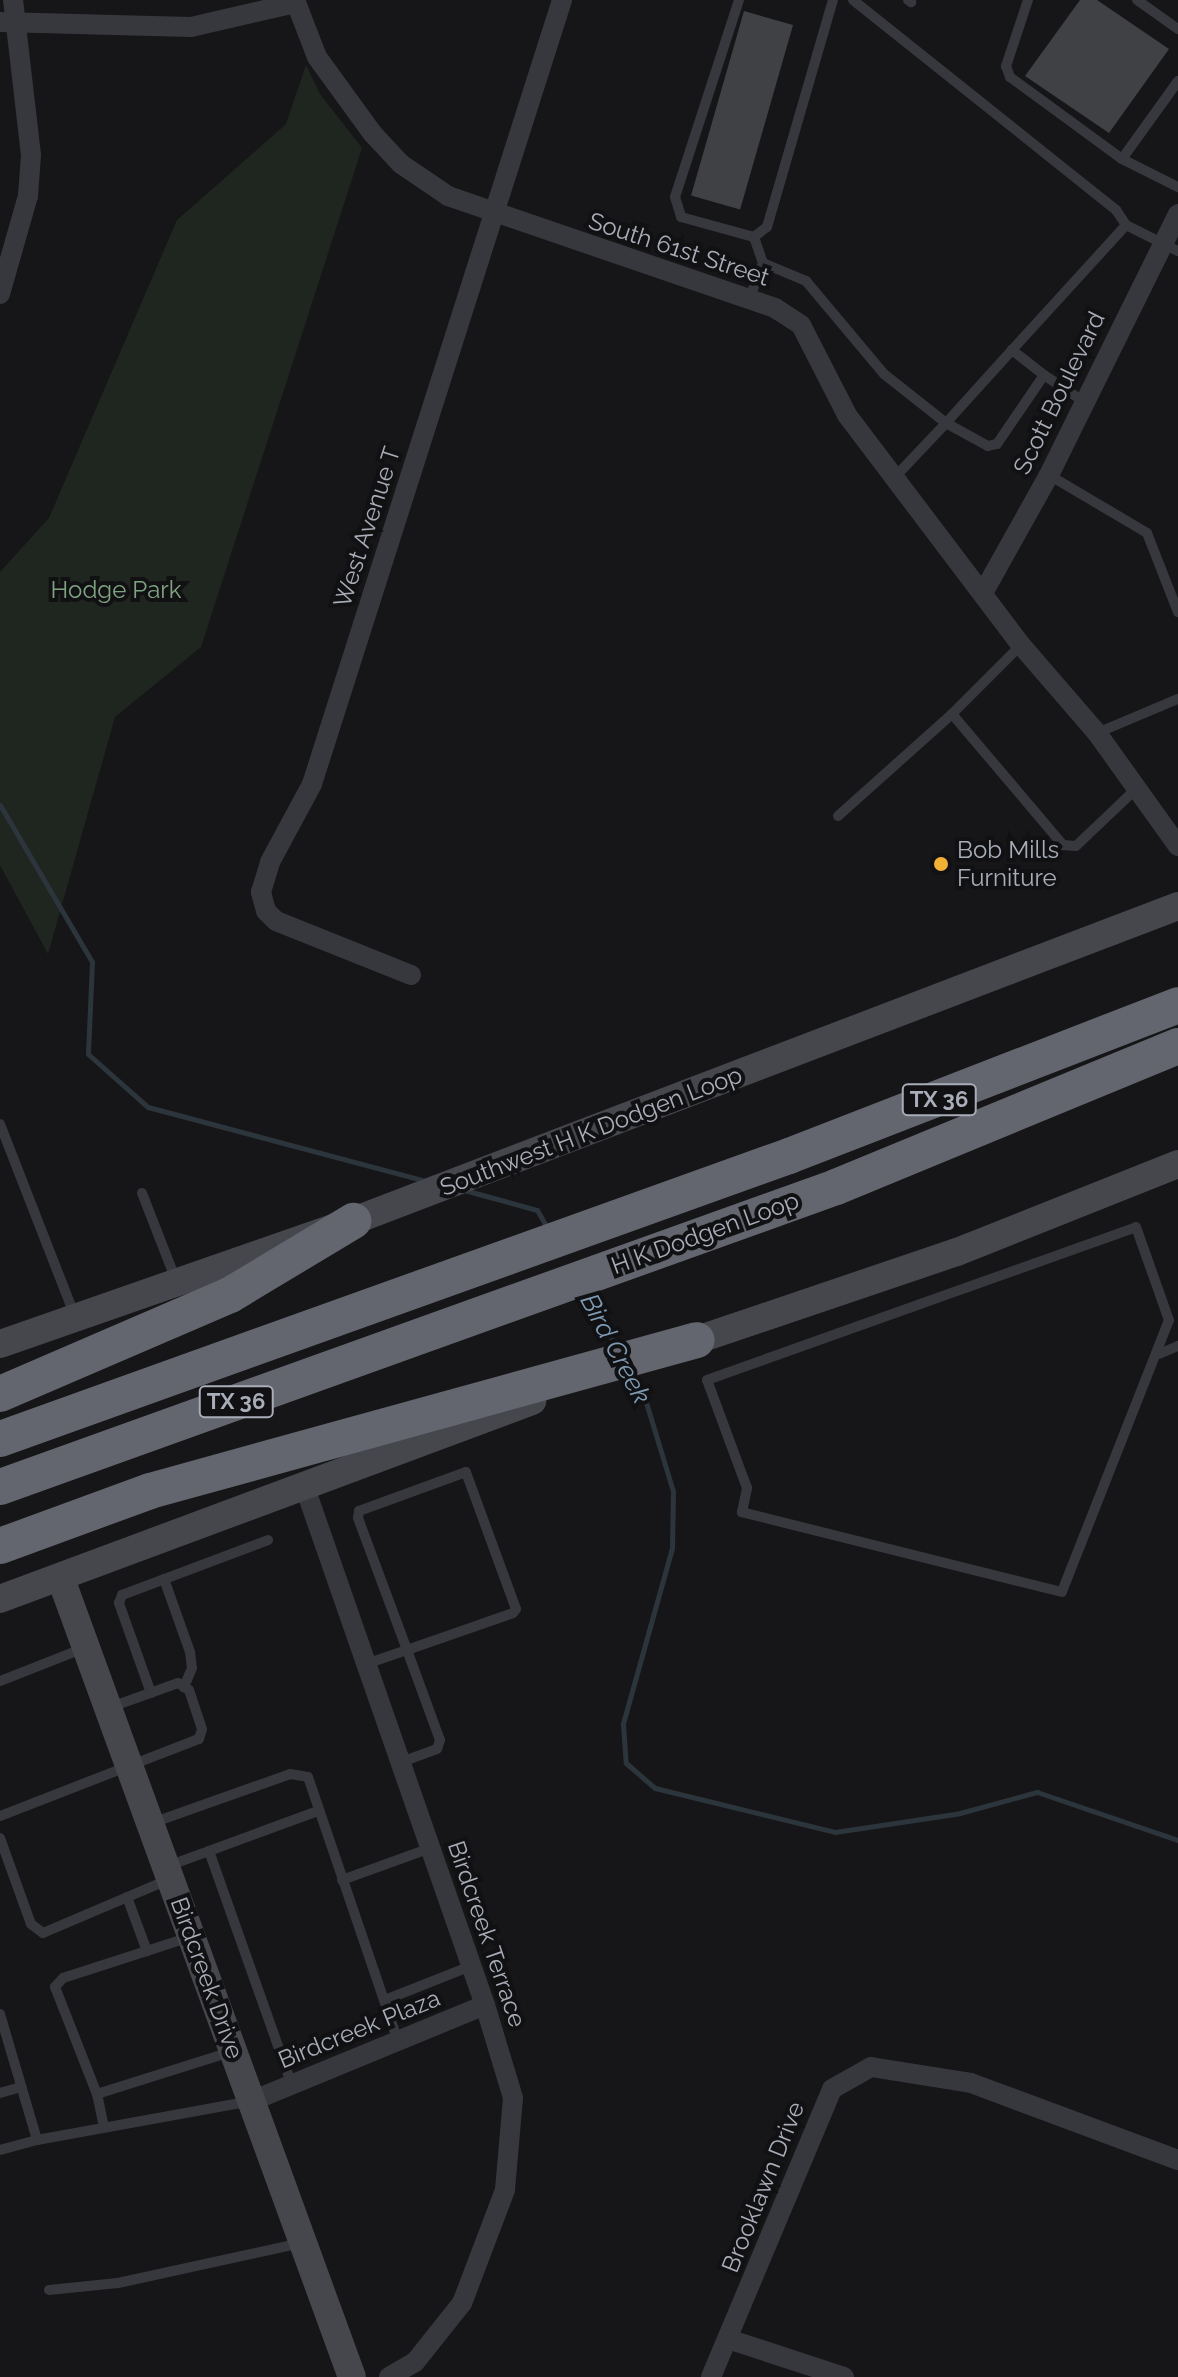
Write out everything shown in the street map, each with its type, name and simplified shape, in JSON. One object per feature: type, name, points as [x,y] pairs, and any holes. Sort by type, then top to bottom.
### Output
[{"type":"highway","name":"H K Dodgen Loop","points":[[0,1439],[699,1189],[1088,1044],[1178,1005]]},
{"type":"highway","name":"H K Dodgen Loop","points":[[0,1487],[836,1187],[1178,1046]]},
{"type":"highway","points":[[0,1394],[230,1295],[353,1221]]},
{"type":"highway","points":[[0,1546],[150,1491],[512,1399],[697,1340]]},
{"type":"main road","name":"Southwest H K Dodgen Loop","points":[[0,1344],[353,1221],[1178,906]]},
{"type":"main road","points":[[697,1340],[957,1252],[1178,1164]]},
{"type":"main road","points":[[0,1599],[61,1579],[304,1485],[512,1399]]},
{"type":"main road","name":"Birdcreek Drive","points":[[61,1579],[352,2377]]},
{"type":"street","points":[[0,294],[28,196],[31,155],[8,23],[13,0]]},
{"type":"street","name":"West Avenue T","points":[[411,975],[276,921],[266,911],[261,892],[270,862],[312,784],[562,0]]},
{"type":"street","name":"South 61st Street","points":[[8,23],[191,27],[295,1],[317,57],[373,134],[401,164],[448,196],[494,216],[749,299],[801,325],[847,415],[1021,645],[1097,733],[1178,846]]},
{"type":"street","name":"Scott Boulevard","points":[[983,593],[1049,475],[1083,401],[1170,248],[1178,214]]},
{"type":"street","name":"Birdcreek Terrace","points":[[304,1485],[485,2005],[513,2098],[505,2190],[462,2303],[415,2362],[389,2377]]},
{"type":"street","name":"Birdcreek Plaza","points":[[252,2101],[485,2005]]},
{"type":"street","name":"Brooklawn Drive","points":[[711,2377],[832,2089],[871,2067],[971,2083],[1178,2160]]},
{"type":"street","points":[[728,2339],[844,2377]]},
{"type":"lane","points":[[739,0],[675,197],[681,217],[754,237]]},
{"type":"lane","points":[[754,237],[767,227],[833,0]]},
{"type":"lane","points":[[853,0],[1116,210],[1126,225],[1170,248]]},
{"type":"lane","points":[[1028,0],[1006,66],[1010,77],[1122,159],[1178,187]]},
{"type":"lane","points":[[1137,0],[1178,29]]},
{"type":"lane","points":[[1122,159],[1178,81]]},
{"type":"lane","points":[[895,477],[1126,225]]},
{"type":"lane","points":[[749,299],[763,263],[754,237]]},
{"type":"lane","points":[[763,263],[806,281],[884,374],[946,423],[988,446],[997,444],[1044,375]]},
{"type":"lane","points":[[1012,350],[1083,401]]},
{"type":"lane","points":[[1049,475],[1147,533],[1178,612]]},
{"type":"lane","points":[[838,816],[952,714],[1021,645]]},
{"type":"lane","points":[[1097,733],[1178,699]]},
{"type":"lane","points":[[952,714],[1063,845],[1076,846],[1137,788]]},
{"type":"lane","points":[[0,1124],[76,1318]]},
{"type":"lane","points":[[142,1193],[177,1282]]},
{"type":"lane","points":[[1159,1354],[1169,1320],[1136,1227],[707,1380],[747,1488],[742,1512],[1062,1592],[1159,1354],[1178,1346]]},
{"type":"lane","points":[[366,1664],[407,1650],[516,1609],[466,1472],[359,1511],[407,1650],[440,1745],[401,1762]]},
{"type":"lane","points":[[151,1693],[119,1603],[122,1595],[268,1540]]},
{"type":"lane","points":[[164,1579],[190,1652],[192,1668],[184,1687]]},
{"type":"lane","points":[[0,1681],[86,1647]]},
{"type":"lane","points":[[0,1816],[199,1739],[202,1729],[184,1687],[178,1683],[108,1708]]},
{"type":"lane","points":[[151,1824],[290,1774],[308,1777],[398,2041]]},
{"type":"lane","points":[[0,1838],[31,1924],[43,1933],[127,1897],[209,1851],[318,1811]]},
{"type":"lane","points":[[342,1880],[431,1848]]},
{"type":"lane","points":[[209,1851],[292,2085]]},
{"type":"lane","points":[[127,1897],[147,1951]]},
{"type":"lane","points":[[104,2127],[97,2094],[55,1987],[63,1978],[192,1937]]},
{"type":"lane","points":[[385,2000],[471,1966]]},
{"type":"lane","points":[[0,2014],[5,2047],[37,2140]]},
{"type":"lane","points":[[97,2094],[233,2051]]},
{"type":"lane","points":[[0,2093],[21,2087]]},
{"type":"lane","points":[[0,2150],[37,2140],[252,2101]]},
{"type":"lane","points":[[49,2290],[118,2283],[304,2243]]},
{"type":"green space","name":"Hodge Park","points":[[306,65],[320,94],[362,148],[201,647],[115,717],[48,954],[0,865],[0,572],[49,518],[177,220],[286,124]]},
{"type":"building","points":[[1080,0],[1097,0],[1169,49],[1109,133],[1025,76]]},
{"type":"building","points":[[744,11],[793,25],[740,210],[691,196]]},
{"type":"waterway","name":"Bird Creek","points":[[0,805],[92,962],[88,1054],[148,1107],[427,1181]]},
{"type":"waterway","name":"Bird Creek","points":[[464,1190],[537,1210],[548,1229]]},
{"type":"waterway","name":"Bird Creek","points":[[585,1293],[618,1350]]},
{"type":"waterway","name":"Bird Creek","points":[[631,1373],[645,1399],[673,1491],[672,1548],[623,1724],[626,1763],[655,1788],[835,1832],[960,1813],[1037,1792],[1178,1840]]},
{"type":"place","name":"Bob Mills Furniture","points":[[941,864]]}]
